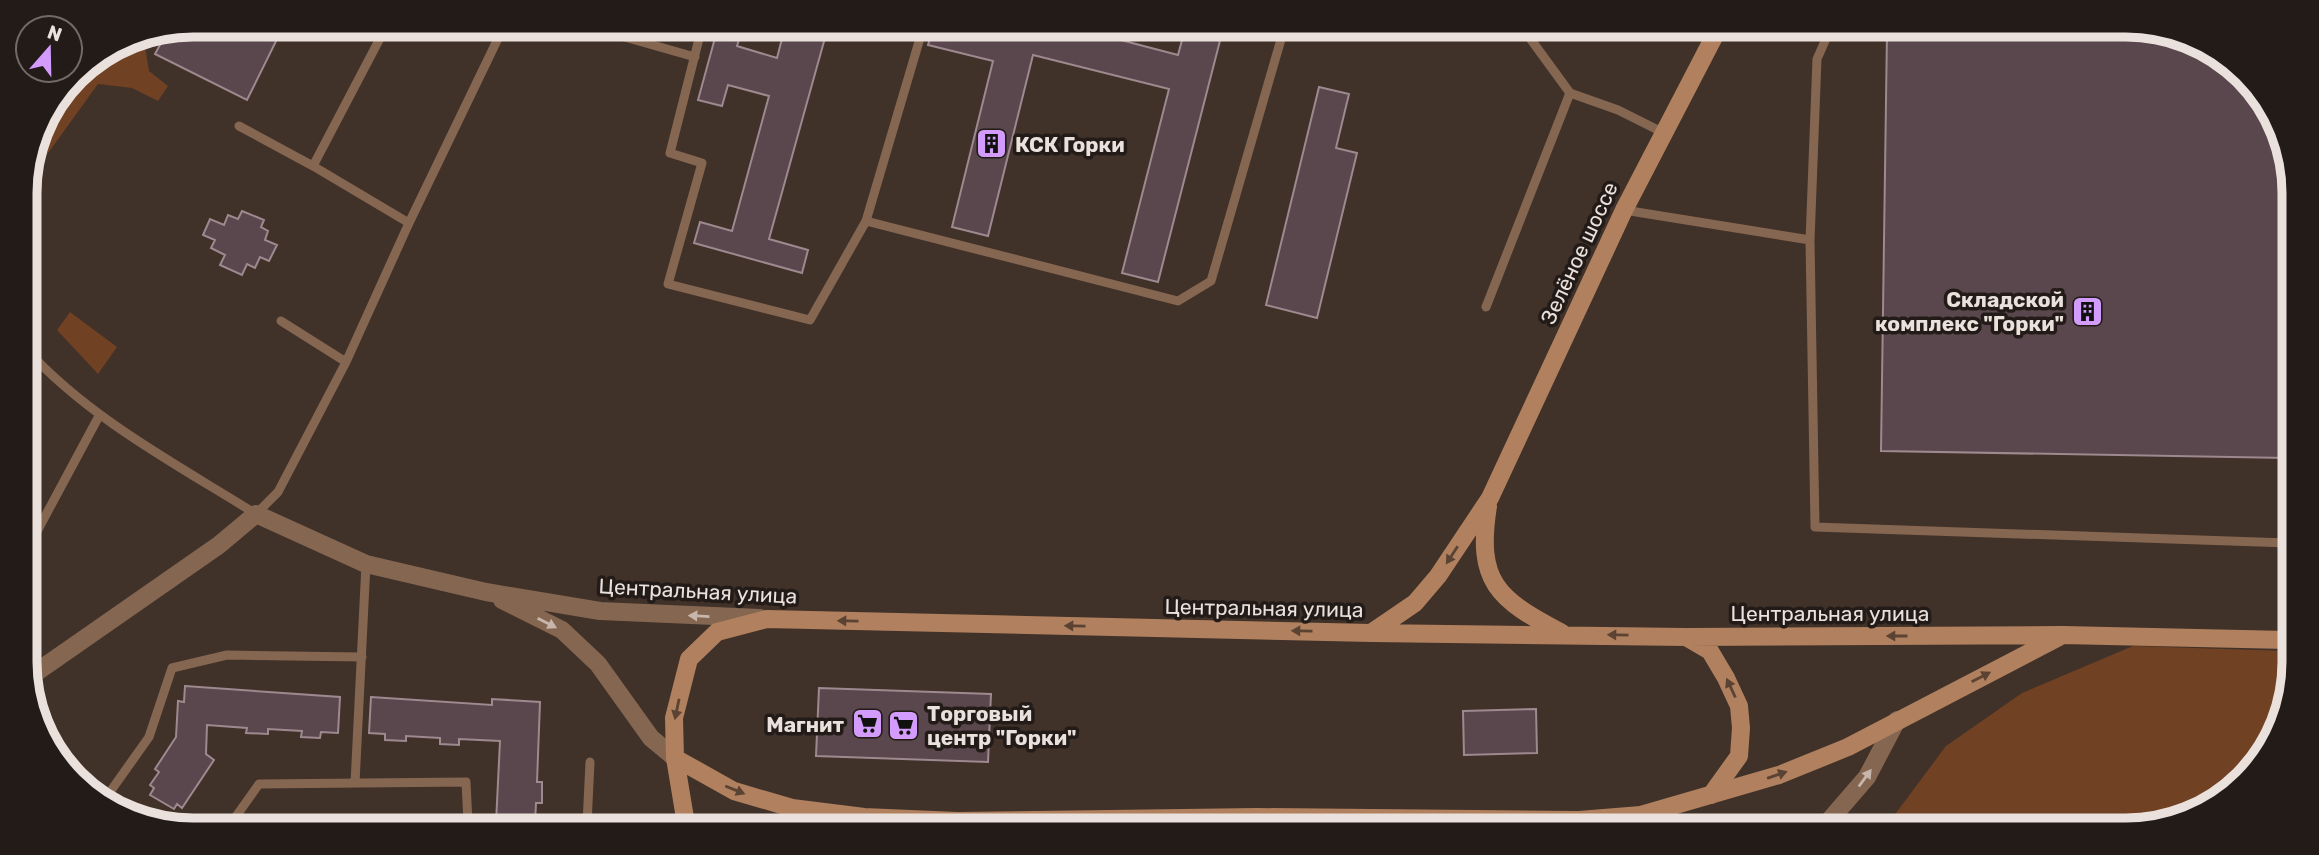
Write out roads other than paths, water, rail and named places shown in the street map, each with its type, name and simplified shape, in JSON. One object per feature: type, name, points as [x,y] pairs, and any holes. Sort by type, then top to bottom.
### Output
[{"type":"main road","name":"Зелёное шоссе","points":[[1490,498],[1624,210],[1714,37]]},
{"type":"main road","points":[[1371,633],[1415,603],[1438,576],[1490,498]]},
{"type":"main road","points":[[1490,498],[1484,533],[1485,558],[1492,579],[1505,597],[1527,615],[1565,635]]},
{"type":"main road","points":[[685,818],[675,758],[674,718],[689,659],[717,632],[767,619]]},
{"type":"main road","name":"Центральная улица","points":[[767,619],[1371,633],[2063,635],[2282,640]]},
{"type":"main road","points":[[1604,818],[1641,815],[1779,775],[1848,747],[2063,635]]},
{"type":"main road","points":[[1686,636],[1710,651],[1739,706],[1739,756],[1712,795]]},
{"type":"main road","points":[[675,758],[734,791],[793,808],[878,818]]},
{"type":"main road","points":[[1206,818],[1364,818]]},
{"type":"street","name":"Центральная улица","points":[[256,514],[366,564],[486,592],[600,611],[767,619]]},
{"type":"street","points":[[37,672],[219,545],[256,514]]},
{"type":"street","points":[[486,592],[562,630],[598,664],[651,738],[675,758]]},
{"type":"street","points":[[1832,818],[1867,777],[1897,720]]},
{"type":"lane","points":[[313,166],[381,37]]},
{"type":"lane","points":[[37,361],[99,416],[256,514],[278,492],[346,362],[498,37]]},
{"type":"lane","points":[[625,37],[695,57]]},
{"type":"lane","points":[[700,37],[670,153],[702,163],[668,284],[810,320],[866,221],[920,37]]},
{"type":"lane","points":[[866,221],[1178,301],[1211,281],[1282,37]]},
{"type":"lane","points":[[1529,37],[1570,93],[1618,110],[1664,133]]},
{"type":"lane","points":[[1827,37],[1817,59],[1810,240],[1815,527],[2282,543]]},
{"type":"lane","points":[[1486,307],[1570,93]]},
{"type":"lane","points":[[239,126],[409,223]]},
{"type":"lane","points":[[1624,210],[1810,240]]},
{"type":"lane","points":[[281,321],[346,362]]},
{"type":"lane","points":[[37,531],[99,416]]},
{"type":"lane","points":[[355,783],[366,564]]},
{"type":"lane","points":[[109,794],[149,737],[172,668],[228,655],[362,657]]},
{"type":"lane","points":[[587,818],[590,762]]},
{"type":"lane","points":[[235,818],[259,784],[466,782],[468,818]]},
{"type":"place","name":"КСК Горки","points":[[992,144]]},
{"type":"place","name":"Складской комплекс \"Горки\"","points":[[2087,311]]},
{"type":"place","name":"Магнит","points":[[867,724]]},
{"type":"place","name":"Торговый центр \"Горки\"","points":[[904,725]]}]
